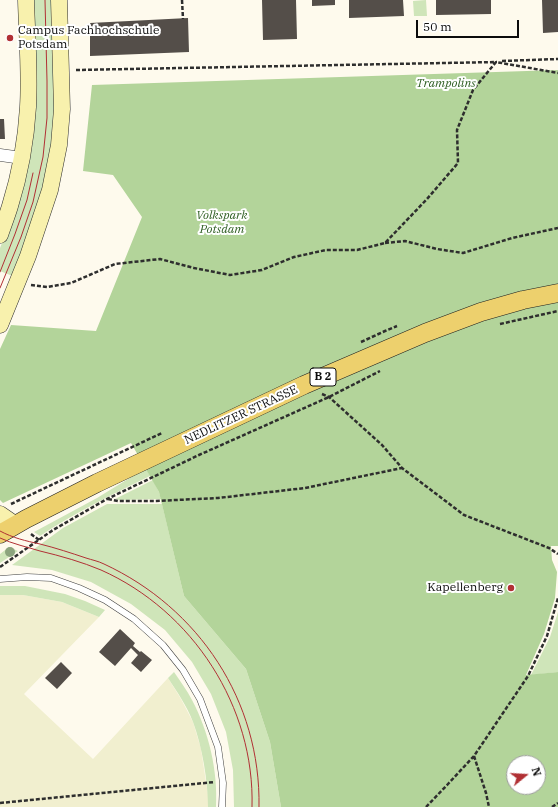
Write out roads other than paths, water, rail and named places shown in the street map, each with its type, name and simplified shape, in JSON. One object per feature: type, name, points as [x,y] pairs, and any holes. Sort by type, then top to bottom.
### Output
[{"type":"main road","name":"NEDLITZER STRASSE","points":[[0,534],[62,500],[304,385],[426,333],[481,312],[523,300],[558,293]]},
{"type":"street","points":[[0,235],[10,207],[25,139],[28,106],[26,0]]},
{"type":"street","points":[[0,325],[28,256],[50,190],[59,145],[62,109],[59,0]]},
{"type":"street","points":[[0,156],[22,158]]},
{"type":"street","points":[[0,514],[16,525]]},
{"type":"lane","points":[[0,579],[26,577],[51,578],[79,588],[105,600],[134,619],[163,645],[184,670],[200,699],[218,747],[223,781],[222,807]]},
{"type":"tram line","points":[[0,288],[21,237],[33,202],[43,157],[47,118],[45,0]]},
{"type":"tram line","points":[[0,272],[27,200],[33,173]]},
{"type":"tram line","points":[[0,531],[10,536],[58,549],[104,564],[138,583],[169,606],[195,632],[218,662],[236,695],[249,730],[257,768],[259,807]]},
{"type":"tram line","points":[[0,538],[64,557],[101,570],[134,588],[164,610],[190,637],[212,666],[230,699],[243,734],[250,770],[252,807]]},
{"type":"place","name":"Campus Fachhochschule Potsdam","points":[[10,38]]},
{"type":"place","name":"Kapellenberg","points":[[511,588]]},
{"type":"park label","name":"Trampolins","points":[[446,84]]},
{"type":"park label","name":"Volkspark Potsdam","points":[[222,223]]}]
